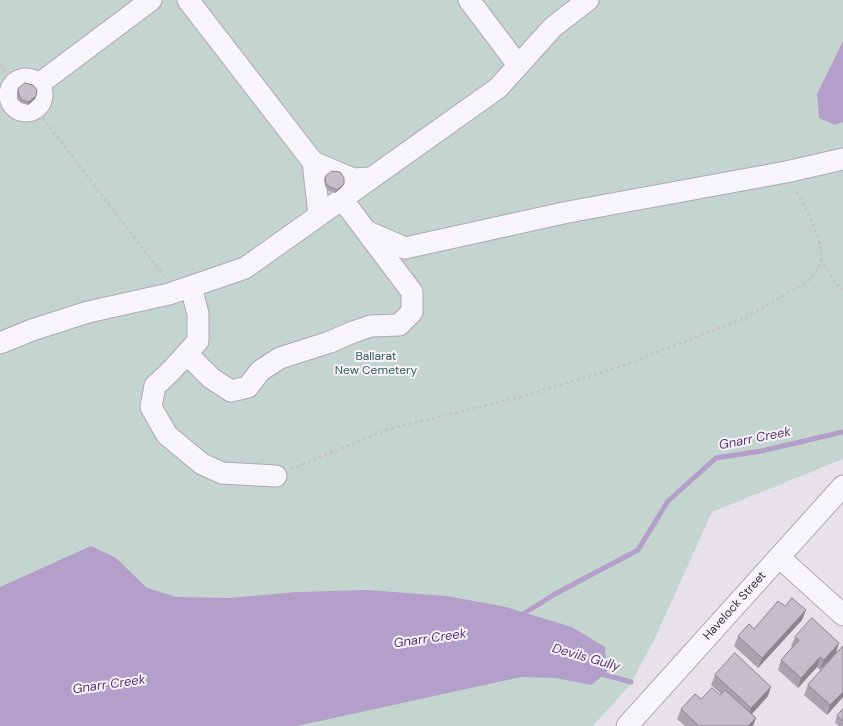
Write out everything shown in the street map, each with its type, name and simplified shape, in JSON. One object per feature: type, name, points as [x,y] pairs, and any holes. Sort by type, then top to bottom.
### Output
[{"type":"street","points":[[39,84],[151,0]]},
{"type":"street","points":[[188,0],[313,162],[353,179],[371,178]]},
{"type":"street","points":[[469,0],[518,65]]},
{"type":"street","points":[[0,343],[88,312],[183,290],[245,268],[498,88],[553,27],[588,0]]},
{"type":"street","points":[[28,78],[39,84],[42,97],[35,108],[23,111],[6,108],[14,83],[28,78]]},
{"type":"street","points":[[368,232],[405,248],[568,212],[786,172],[843,159]]},
{"type":"street","points":[[313,162],[319,215]]},
{"type":"street","points":[[187,354],[211,378],[231,391],[248,387],[260,371],[280,358],[330,342],[371,326],[399,325],[412,312],[412,292],[342,199]]},
{"type":"street","points":[[183,290],[198,314],[198,341],[187,354],[154,386],[150,407],[167,435],[202,464],[222,473],[276,476]]},
{"type":"street","name":"Havelock Street","points":[[627,726],[843,486]]},
{"type":"street","points":[[779,557],[843,615]]},
{"type":"path","points":[[0,64],[14,83]]},
{"type":"path","points":[[35,108],[183,290]]},
{"type":"path","points":[[786,172],[811,222],[820,247],[821,258],[834,280],[843,290]]},
{"type":"path","points":[[276,476],[388,429],[524,396],[622,366],[747,317],[804,283],[815,273],[821,258]]},
{"type":"green space","name":"Ballarat New Cemetery","points":[[0,0],[843,0],[843,459],[712,512],[655,638],[630,685],[593,726],[0,726]]},
{"type":"water","points":[[843,41],[843,122],[835,125],[819,118],[817,94]]},
{"type":"water","points":[[91,546],[116,558],[147,588],[177,597],[229,598],[297,592],[367,590],[447,596],[506,607],[572,627],[605,647],[607,672],[591,685],[556,678],[521,677],[297,726],[0,726],[0,587]]},
{"type":"building","points":[[25,83],[33,85],[37,90],[36,96],[29,102],[22,100],[19,95],[18,89]]},
{"type":"building","points":[[332,171],[340,172],[344,178],[344,184],[337,190],[330,187],[326,183],[325,177]]},
{"type":"building","points":[[792,598],[806,610],[762,658],[738,636],[749,624],[754,629],[778,601],[785,606]]},
{"type":"building","points":[[812,618],[839,643],[824,660],[820,657],[801,678],[781,660],[799,640],[795,637]]},
{"type":"building","points":[[843,646],[843,692],[830,705],[808,685]]},
{"type":"building","points":[[735,653],[771,687],[751,708],[715,675]]},
{"type":"building","points":[[712,688],[720,695],[725,690],[756,718],[748,726],[699,726],[681,709],[695,694],[701,699]]},
{"type":"building","points":[[843,709],[843,721],[837,716]]},
{"type":"waterway","name":"Gnarr Creek","points":[[520,616],[555,594],[638,550],[668,501],[716,458],[761,451],[843,432]]},
{"type":"waterway","name":"Devils Gully","points":[[598,673],[631,682]]}]
